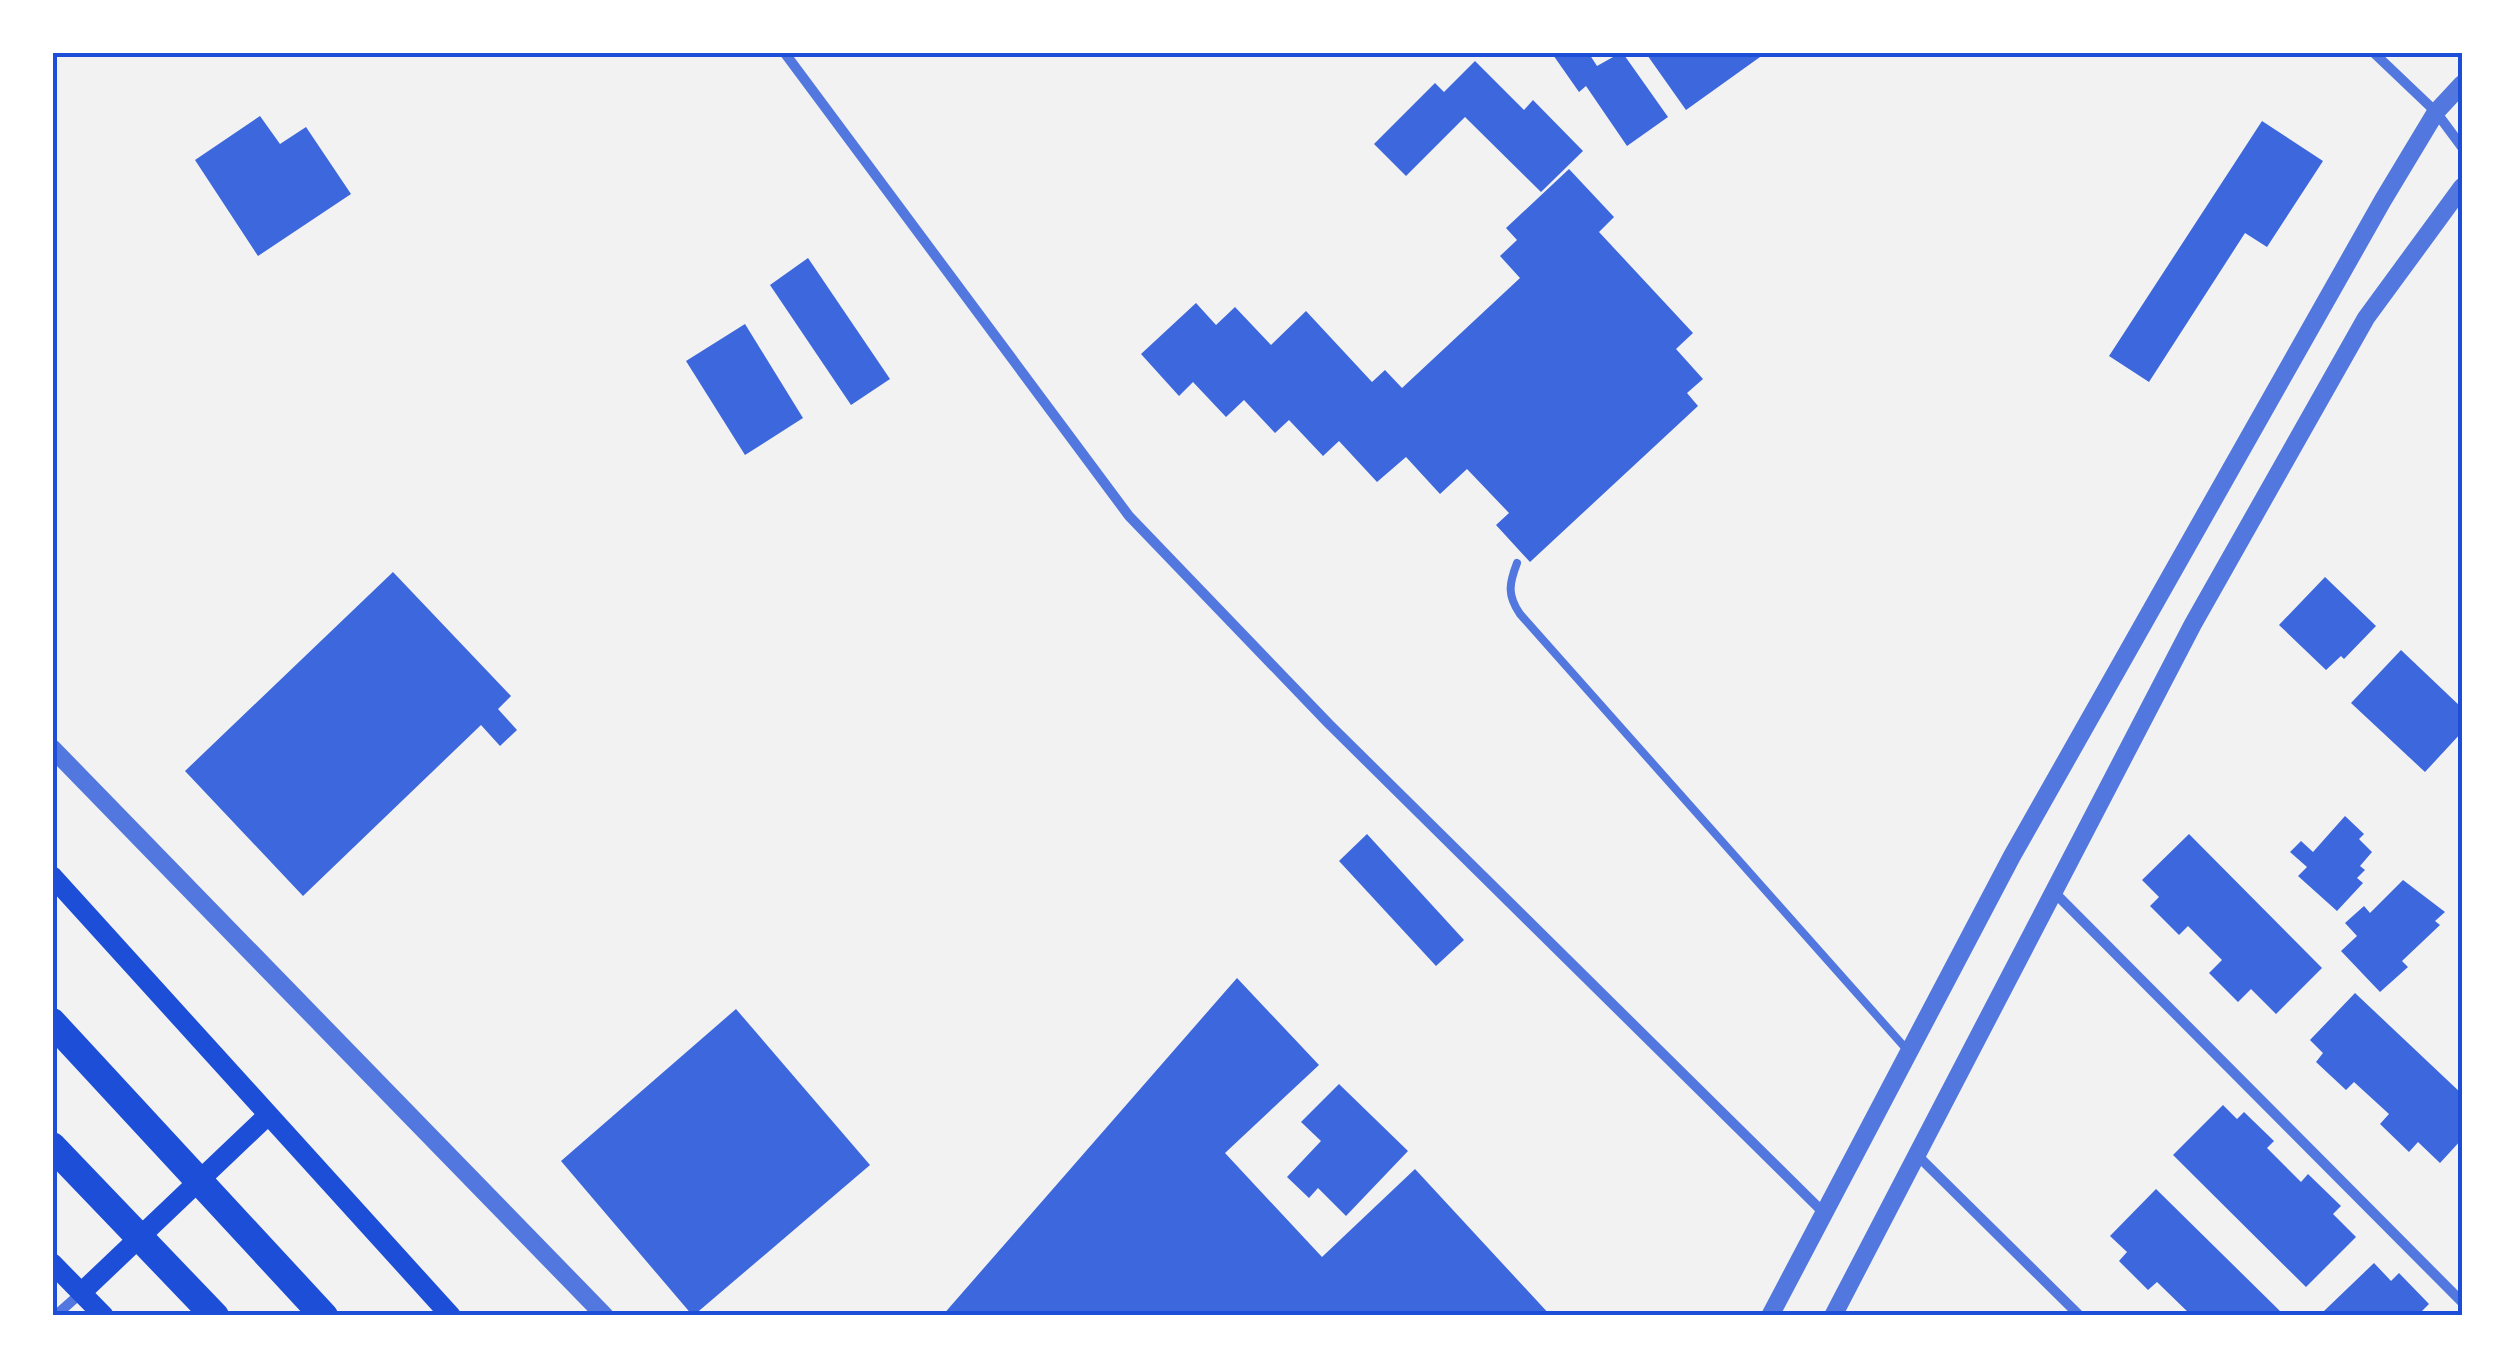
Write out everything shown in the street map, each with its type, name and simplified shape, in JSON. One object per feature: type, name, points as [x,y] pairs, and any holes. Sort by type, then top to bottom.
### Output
[{"type":"highway","points":[[52,1022],[324,1316]]},
{"type":"highway","points":[[52,1146],[214,1316]]},
{"type":"main road","points":[[52,876],[266,1117],[452,1316]]},
{"type":"main road","points":[[82,1292],[266,1117]]},
{"type":"main road","points":[[52,1262],[104,1316]]},
{"type":"street","points":[[784,52],[1129,516],[1329,724],[1827,1216]]},
{"type":"street","points":[[2373,52],[2436,112],[2462,148]]},
{"type":"street","points":[[1770,1316],[1827,1216],[2012,856],[2436,112],[2462,84]]},
{"type":"street","points":[[1833,1316],[2193,624],[2366,318],[2462,187]]},
{"type":"street","points":[[52,748],[605,1316]]},
{"type":"street","points":[[2053,892],[2462,1302]]},
{"type":"street","points":[[1917,1155],[2080,1316]]},
{"type":"street","points":[[54,1316],[82,1292]]},
{"type":"lane","points":[[1517,562],[1509,585],[1511,600],[1520,614],[1908,1052]]},
{"type":"building","points":[[1551,52],[1588,52],[1597,66],[1622,52],[1668,117],[1627,146],[1586,86],[1579,92]]},
{"type":"building","points":[[1645,52],[1767,52],[1686,110]]},
{"type":"building","points":[[1475,61],[1524,110],[1533,100],[1583,151],[1541,192],[1465,117],[1406,176],[1374,144],[1435,83],[1444,92]]},
{"type":"building","points":[[260,116],[280,144],[306,127],[351,194],[258,256],[195,160]]},
{"type":"building","points":[[2262,121],[2323,161],[2267,247],[2245,233],[2149,382],[2109,356]]},
{"type":"building","points":[[1569,169],[1614,217],[1599,232],[1693,333],[1676,349],[1703,379],[1687,393],[1698,406],[1530,562],[1496,525],[1509,513],[1467,469],[1440,494],[1406,457],[1377,482],[1339,441],[1323,456],[1289,420],[1275,433],[1244,400],[1226,417],[1193,382],[1179,396],[1141,354],[1196,303],[1216,325],[1235,307],[1271,345],[1306,311],[1372,382],[1385,370],[1402,388],[1520,278],[1500,256],[1517,240],[1506,228]]},
{"type":"building","points":[[808,258],[890,379],[851,405],[770,285]]},
{"type":"building","points":[[745,324],[803,418],[745,455],[686,361]]},
{"type":"building","points":[[393,572],[511,696],[498,709],[517,730],[500,746],[481,725],[303,896],[185,771]]},
{"type":"building","points":[[2325,577],[2376,626],[2344,659],[2341,656],[2326,670],[2279,625]]},
{"type":"building","points":[[2401,650],[2462,708],[2462,732],[2425,772],[2351,703]]},
{"type":"building","points":[[2345,816],[2364,834],[2359,839],[2372,852],[2360,866],[2365,870],[2357,878],[2363,883],[2337,911],[2298,876],[2307,867],[2290,852],[2301,841],[2313,852]]},
{"type":"building","points":[[1367,834],[1464,940],[1436,966],[1339,861]]},
{"type":"building","points":[[2189,834],[2322,968],[2276,1014],[2251,989],[2238,1002],[2209,973],[2222,960],[2188,926],[2179,935],[2150,906],[2159,897],[2142,880]]},
{"type":"building","points":[[2403,880],[2445,912],[2435,921],[2440,925],[2402,961],[2408,967],[2380,992],[2341,951],[2357,936],[2345,923],[2364,906],[2370,913]]},
{"type":"building","points":[[1237,978],[1319,1065],[1225,1153],[1322,1257],[1415,1169],[1551,1316],[942,1316]]},
{"type":"building","points":[[2355,993],[2462,1094],[2462,1139],[2440,1163],[2418,1142],[2409,1152],[2380,1124],[2389,1114],[2354,1082],[2346,1090],[2316,1062],[2323,1053],[2310,1040]]},
{"type":"building","points":[[736,1009],[870,1165],[693,1316],[561,1161]]},
{"type":"building","points":[[1339,1084],[1408,1151],[1346,1216],[1318,1188],[1309,1198],[1287,1177],[1321,1141],[1301,1122]]},
{"type":"building","points":[[2223,1105],[2237,1119],[2244,1112],[2274,1141],[2267,1148],[2301,1182],[2308,1174],[2341,1206],[2333,1214],[2356,1237],[2306,1287],[2173,1155]]},
{"type":"building","points":[[2156,1189],[2282,1313],[2280,1316],[2192,1316],[2157,1282],[2148,1290],[2119,1261],[2127,1252],[2110,1236]]},
{"type":"building","points":[[2374,1263],[2391,1281],[2399,1273],[2429,1304],[2421,1312],[2424,1316],[2329,1316],[2324,1311]]}]
